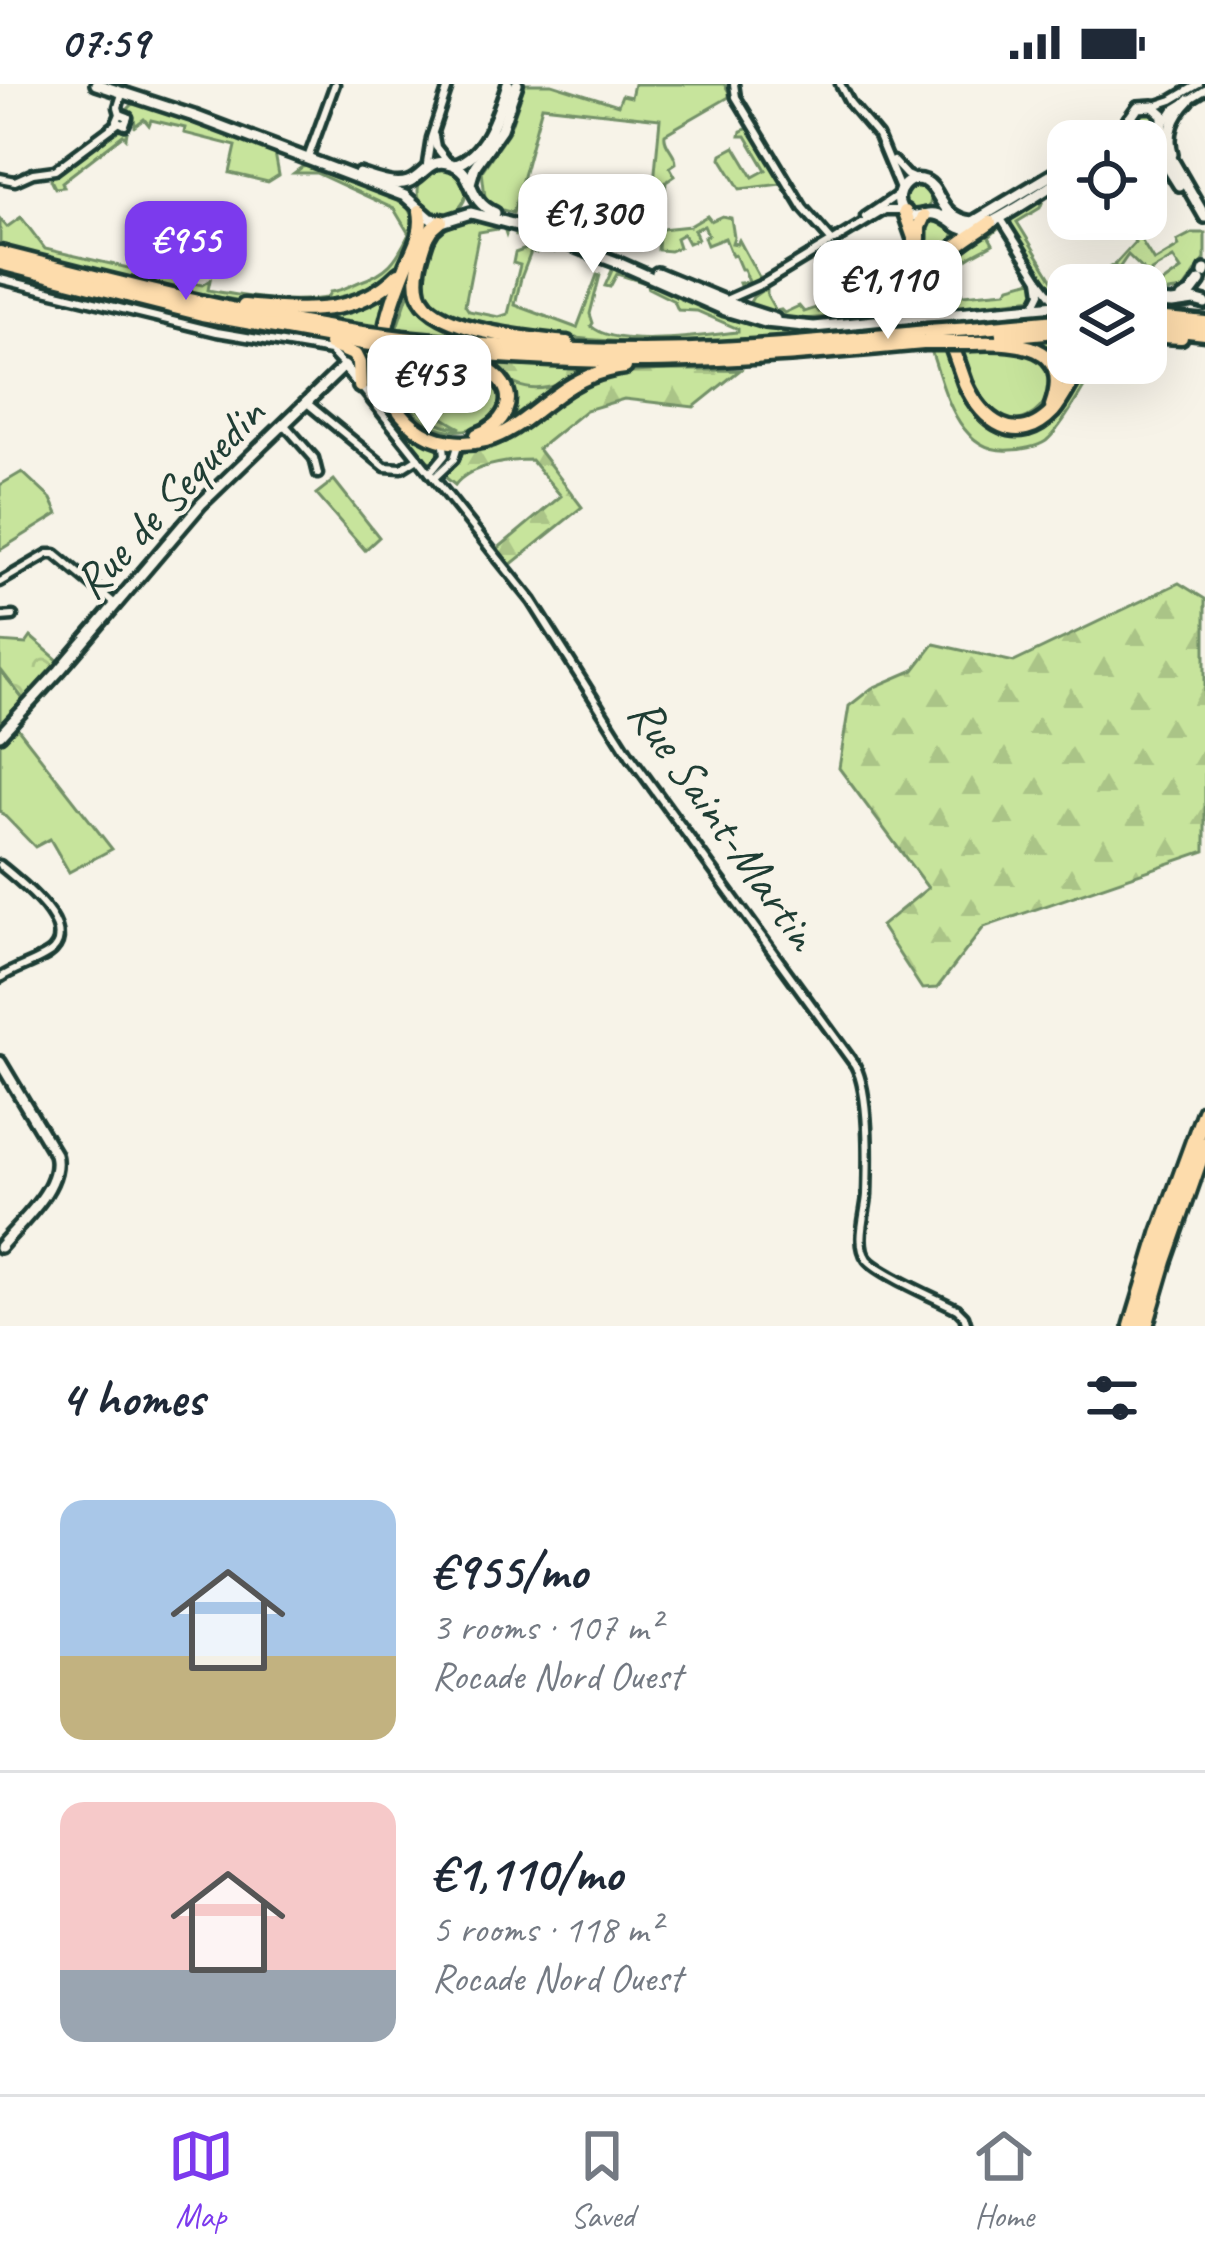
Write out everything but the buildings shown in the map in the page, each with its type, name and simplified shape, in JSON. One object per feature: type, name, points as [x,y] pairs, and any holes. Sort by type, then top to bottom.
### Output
[{"type":"highway","points":[[418,207],[420,233],[385,325],[384,379],[401,413],[415,427],[448,439],[479,441],[504,433],[564,390],[614,368],[925,338]]},
{"type":"highway","points":[[904,211],[965,383],[983,414],[1000,426],[1016,429],[1046,417],[1071,384]]},
{"type":"highway","points":[[926,215],[919,236],[928,275]]},
{"type":"highway","points":[[939,307],[934,279],[937,266],[995,220]]},
{"type":"highway","points":[[402,343],[488,369],[507,394],[507,407],[498,424],[489,431],[448,439],[407,410],[394,388],[388,363],[395,314],[427,237],[441,221]]},
{"type":"highway","points":[[427,237],[418,289],[428,308],[444,319],[553,341],[646,351]]},
{"type":"highway","points":[[0,253],[198,308],[262,331],[338,346],[355,355],[350,366],[360,386]]},
{"type":"highway","points":[[0,263],[198,308],[363,338],[501,357],[680,361]]},
{"type":"highway","points":[[198,308],[344,307],[378,292],[407,264]]},
{"type":"highway","points":[[1167,318],[1205,323]]},
{"type":"highway","points":[[972,337],[1047,324]]},
{"type":"highway","points":[[1167,330],[1205,337]]},
{"type":"highway","points":[[402,343],[646,351],[1047,332]]},
{"type":"highway","points":[[1167,336],[1205,337]]},
{"type":"highway","points":[[972,337],[1020,344],[1045,356],[1057,380],[1046,417]]},
{"type":"highway","points":[[1132,1326],[1205,1111]]},
{"type":"highway","points":[[1144,1326],[1205,1144]]},
{"type":"street","points":[[95,84],[405,196],[428,218],[441,221],[482,214],[552,236],[725,310],[765,322],[846,324],[1047,306]]},
{"type":"street","points":[[308,158],[335,84]]},
{"type":"street","points":[[418,207],[412,193],[429,158],[449,84]]},
{"type":"street","points":[[337,169],[399,183],[437,163],[471,158],[513,84]]},
{"type":"street","points":[[459,215],[468,205],[477,164],[501,129],[513,84]]},
{"type":"street","points":[[734,84],[736,97],[803,208],[832,241]]},
{"type":"street","points":[[840,84],[904,173],[928,183],[956,216],[973,222],[1047,178]]},
{"type":"street","points":[[1175,165],[1169,146],[1177,112],[1202,87]]},
{"type":"street","points":[[1129,119],[1138,107],[1154,106],[1202,87]]},
{"type":"street","points":[[0,178],[15,181],[55,170],[119,119],[123,92]]},
{"type":"street","points":[[1167,121],[1189,100]]},
{"type":"street","points":[[1154,106],[1163,120]]},
{"type":"street","points":[[434,127],[436,147],[465,173],[488,210],[563,234],[739,307],[784,320],[846,324]]},
{"type":"street","points":[[884,147],[904,211]]},
{"type":"street","points":[[1167,151],[1205,217]]},
{"type":"street","points":[[1167,166],[1205,226]]},
{"type":"street","points":[[843,234],[907,183],[918,180]]},
{"type":"street","points":[[718,298],[735,298],[764,283],[887,209],[914,217],[938,215],[966,230],[995,220],[1047,188]]},
{"type":"street","points":[[926,215],[936,196]]},
{"type":"street","points":[[995,220],[1047,287]]},
{"type":"street","points":[[1167,300],[1184,297],[1203,274]]},
{"type":"street","points":[[1203,274],[1200,292],[1205,302]]},
{"type":"street","points":[[0,279],[217,332],[331,351],[350,366]]},
{"type":"street","points":[[1034,307],[1041,293],[1039,279]]},
{"type":"street","points":[[725,310],[739,307],[764,283]]},
{"type":"street","points":[[1167,301],[1205,302]]},
{"type":"street","name":"Rue de Sequedin","points":[[0,735],[206,499],[350,366]]},
{"type":"street","name":"Rue Saint-Martin","points":[[360,386],[538,608],[624,747],[858,1070],[865,1098],[865,1256],[957,1309],[967,1326]]},
{"type":"street","points":[[307,403],[382,465],[402,468],[418,458]]},
{"type":"street","points":[[285,425],[314,458],[318,474]]},
{"type":"street","points":[[432,475],[448,439]]},
{"type":"street","points":[[432,475],[454,459],[448,439]]},
{"type":"street","points":[[0,582],[55,554],[115,604]]},
{"type":"street","points":[[0,617],[14,616]]},
{"type":"street","points":[[0,865],[44,908],[60,935],[50,953],[0,978]]},
{"type":"street","points":[[0,1062],[55,1154],[58,1167],[49,1188],[0,1247]]},
{"type":"green space","points":[[525,84],[552,84],[618,105],[622,95],[631,97],[634,84],[724,84],[729,97],[665,134],[676,163],[670,167],[675,176],[666,182],[661,229],[690,226],[707,216],[711,221],[731,218],[732,243],[739,240],[759,277],[765,277],[742,291],[739,283],[749,282],[744,269],[725,238],[707,245],[704,226],[694,230],[698,239],[688,243],[683,234],[676,238],[679,247],[658,250],[662,183],[654,182],[660,119],[542,106],[513,213],[492,207],[485,197],[482,171],[509,131]]},
{"type":"green space","points":[[135,102],[275,153],[279,175],[268,182],[230,173],[236,146],[184,133],[185,128],[151,120],[149,125],[144,119],[135,126],[128,109]]},
{"type":"green space","points":[[1147,109],[1160,120],[1134,120]]},
{"type":"green space","points":[[116,128],[127,132],[126,138],[123,135],[62,182],[64,187],[55,188],[53,175]]},
{"type":"green space","points":[[749,128],[784,189],[781,184],[740,189],[721,158],[735,147],[753,177],[766,170],[746,136],[740,136]]},
{"type":"green space","points":[[312,165],[405,201],[417,228],[393,273],[369,293],[337,303],[242,301],[0,245],[0,219],[7,227],[21,217],[45,249],[150,273],[155,255],[135,242],[164,220],[153,269],[158,276],[202,285],[210,280],[208,290],[253,297],[327,298],[330,292],[384,270],[409,234],[394,209],[316,173],[294,173]]},
{"type":"green space","points":[[442,167],[459,174],[466,191],[459,208],[442,215],[425,208],[418,191],[425,174]]},
{"type":"green space","points":[[917,184],[927,188],[931,198],[927,208],[917,212],[907,208],[903,198],[907,188]]},
{"type":"green space","points":[[1044,198],[1040,208],[1017,222],[1047,271],[1047,285],[1011,228],[1011,219]]},
{"type":"green space","points":[[935,216],[931,222],[941,223],[939,218],[955,230],[949,244],[931,246],[922,238],[926,220]]},
{"type":"green space","points":[[473,218],[533,235],[528,241],[508,228],[506,234],[504,228],[479,232],[465,305],[469,311],[499,317],[508,314],[520,265],[513,263],[515,253],[532,247],[540,237],[556,242],[554,252],[552,245],[540,241],[536,253],[531,252],[515,305],[577,328],[600,275],[590,314],[591,326],[603,333],[661,339],[738,332],[697,311],[678,310],[674,301],[648,288],[649,284],[617,274],[610,287],[605,286],[614,266],[756,326],[795,332],[925,327],[656,343],[567,337],[450,315],[426,293],[425,260],[438,234]]},
{"type":"green space","points":[[994,227],[997,230],[989,237],[993,244],[959,266],[956,291],[963,295],[1006,291],[1032,280],[1038,287],[1035,298],[946,308],[937,278],[941,265]]},
{"type":"green space","points":[[1205,233],[1205,259],[1183,290],[1167,292],[1167,280],[1181,270],[1173,258],[1163,264],[1137,264],[1128,255],[1122,264],[1115,264],[1141,240],[1154,261],[1179,246],[1177,241]]},
{"type":"green space","points":[[910,238],[935,309],[803,319],[749,304],[767,287],[776,311],[784,313],[799,306],[804,312],[816,308],[819,312],[909,294],[913,283],[908,250],[900,247]]},
{"type":"green space","points":[[414,277],[426,312],[437,320],[511,341],[396,330]]},
{"type":"green space","points":[[390,290],[378,328],[285,315],[365,304]]},
{"type":"green space","points":[[1047,339],[1047,351],[1045,349],[1030,340]]},
{"type":"green space","points":[[349,348],[376,353],[393,409],[411,429],[438,445],[440,455],[435,462],[426,461],[363,384]]},
{"type":"green space","points":[[962,349],[1020,349],[1040,358],[1051,384],[1045,401],[1020,420],[1005,420],[985,404]]},
{"type":"green space","points":[[931,350],[945,350],[969,407],[988,428],[1002,434],[1035,431],[1057,413],[1075,384],[1086,384],[1052,435],[1029,448],[992,448],[978,442],[948,400]]},
{"type":"green space","points":[[391,354],[466,364],[498,385],[502,403],[492,418],[473,428],[449,430],[424,420],[403,396]],"holes":[[[396,370],[478,399],[411,383],[431,408],[457,427],[434,422]]]},
{"type":"green space","points":[[396,355],[477,374],[488,390],[486,398],[413,384],[433,410],[461,428],[436,421],[407,393]]},
{"type":"green space","points":[[478,362],[607,365],[486,437],[511,395]]},
{"type":"green space","points":[[506,365],[584,370],[540,389],[508,380],[498,372]]},
{"type":"green space","points":[[740,370],[694,407],[624,399],[586,410],[538,449],[582,507],[509,566],[496,550],[561,496],[531,460],[479,469],[455,485],[445,477],[464,449],[512,435],[598,380],[648,371]]},
{"type":"green space","points":[[22,472],[51,499],[58,514],[0,550],[0,485]]},
{"type":"green space","points":[[334,480],[379,537],[365,550],[316,494]]},
{"type":"green space","points":[[1179,583],[1205,599],[1205,851],[984,927],[937,988],[922,989],[881,926],[928,888],[839,768],[849,706],[872,688],[914,670],[934,644],[1014,662]]},
{"type":"green space","points":[[31,637],[59,661],[23,699],[0,669],[0,642],[26,644]]},
{"type":"green space","points":[[0,669],[23,699],[0,724]]},
{"type":"green space","points":[[16,726],[112,849],[69,872],[50,839],[35,847],[0,811],[0,743]]}]
